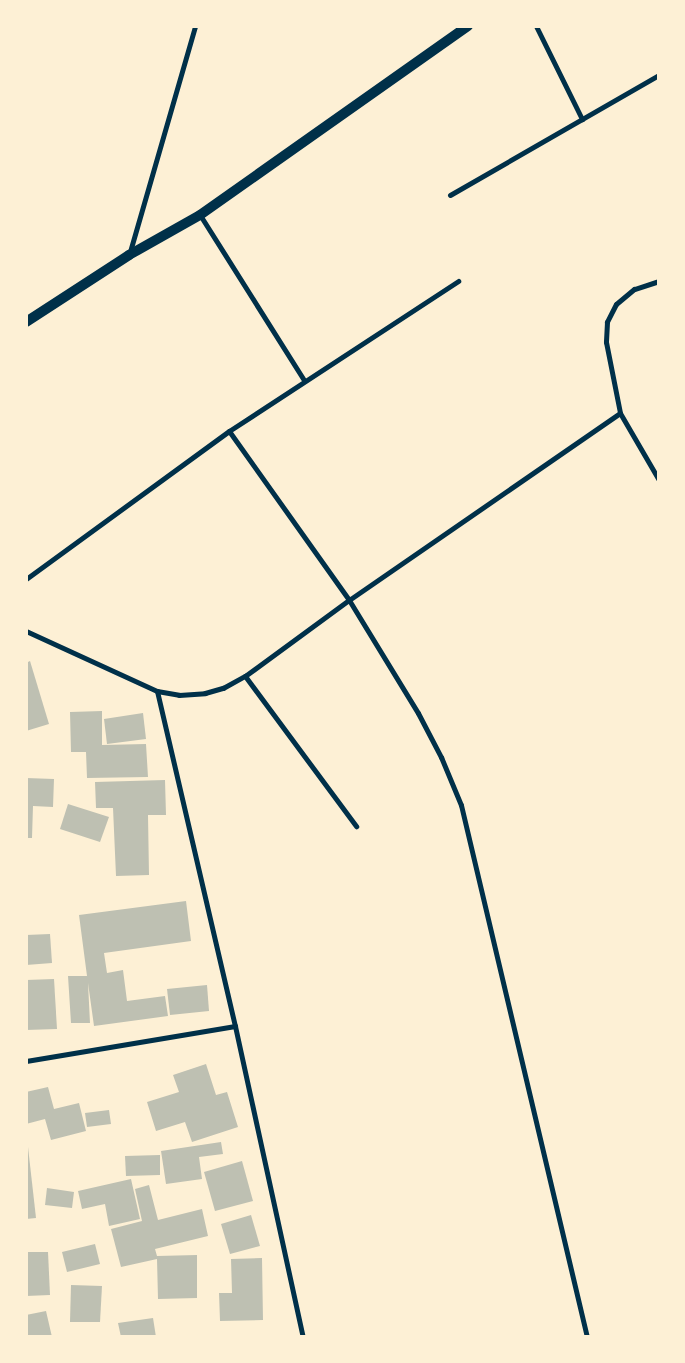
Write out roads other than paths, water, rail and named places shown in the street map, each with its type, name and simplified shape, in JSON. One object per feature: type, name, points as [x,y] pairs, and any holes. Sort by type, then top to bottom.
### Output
[{"type":"main road","points":[[26,322],[129,255],[200,215],[468,26]]},
{"type":"street","points":[[129,255],[195,26]]},
{"type":"street","points":[[536,26],[582,119]]},
{"type":"street","points":[[450,196],[659,75]]},
{"type":"street","points":[[200,215],[304,380]]},
{"type":"street","points":[[26,578],[229,431],[304,380],[458,281]]},
{"type":"street","points":[[659,281],[634,289],[616,304],[607,322],[606,342],[620,413],[659,480]]},
{"type":"street","points":[[26,631],[156,691],[179,695],[205,693],[223,688],[244,676],[349,600],[620,413]]},
{"type":"street","points":[[229,431],[349,600],[418,713],[441,757],[461,805],[586,1337]]},
{"type":"street","points":[[244,676],[356,826]]},
{"type":"street","points":[[156,691],[235,1026],[303,1337]]},
{"type":"street","points":[[26,1061],[235,1026]]}]
